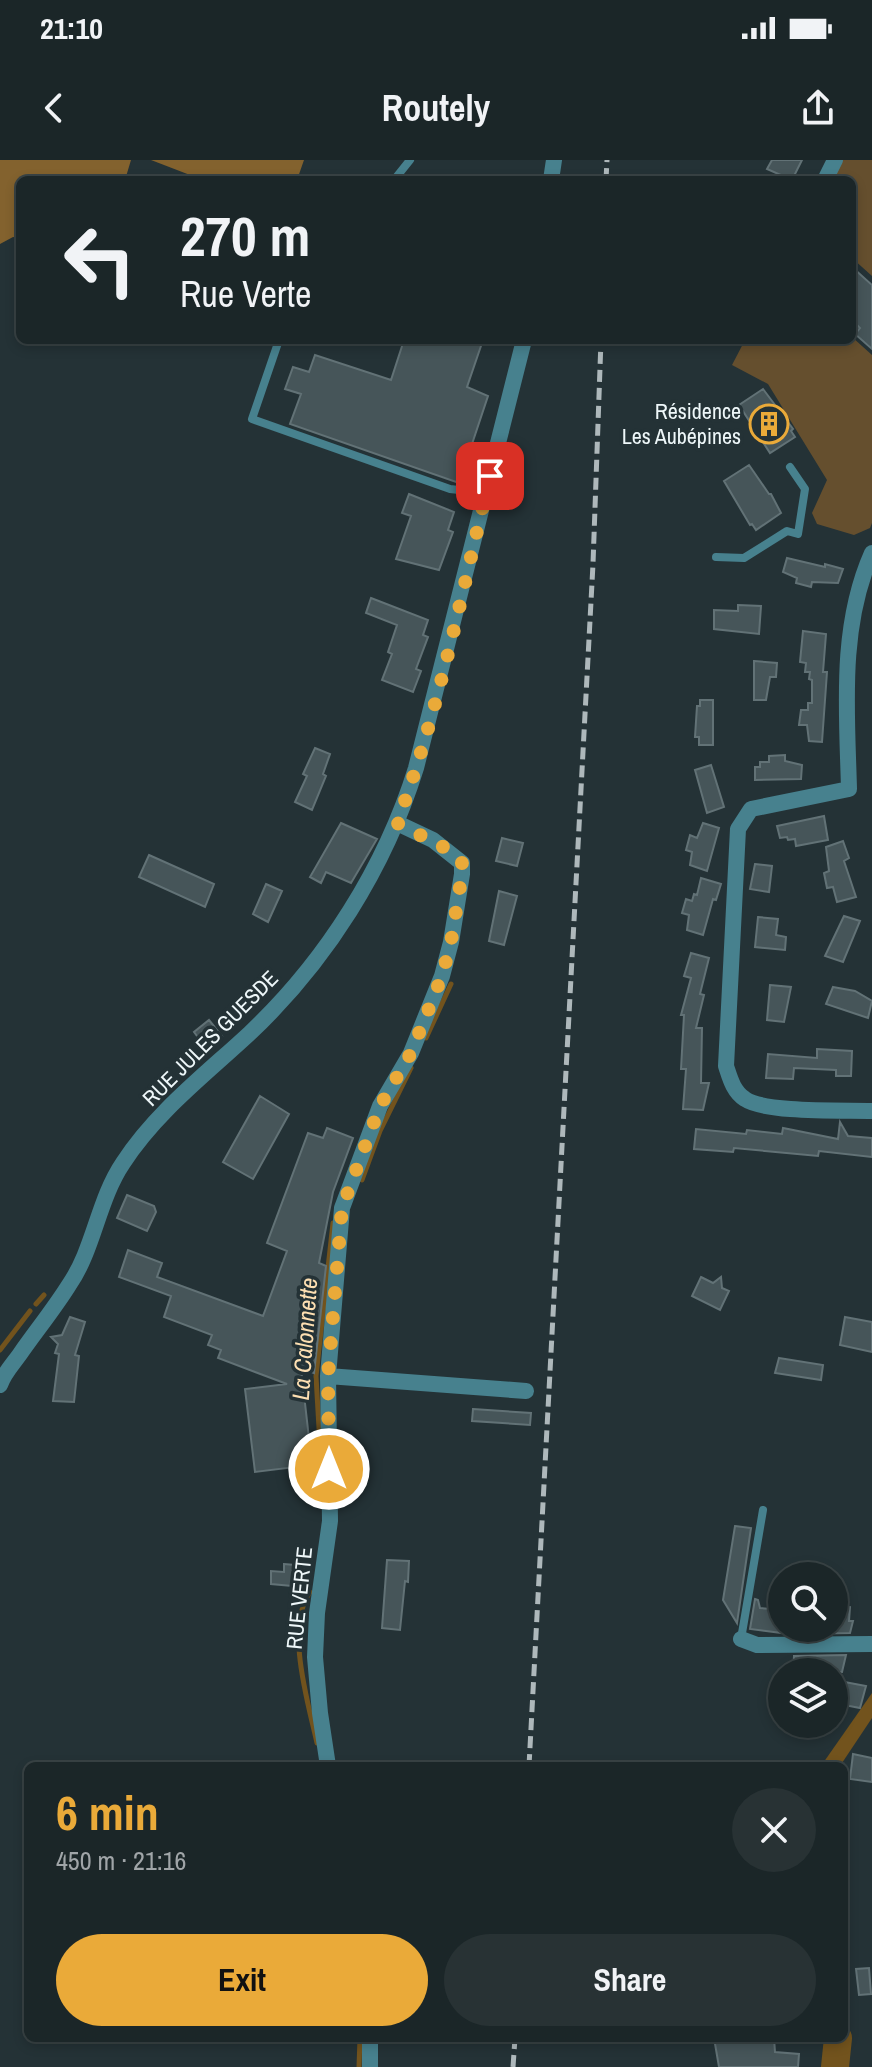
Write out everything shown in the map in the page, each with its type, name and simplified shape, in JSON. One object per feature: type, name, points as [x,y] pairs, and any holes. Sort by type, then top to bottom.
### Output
[{"type":"street","name":"RUE JULES GUESDE","points":[[0,1385],[72,1282],[96,1218],[122,1164],[171,1105],[252,1031],[303,975],[371,877],[397,823],[413,778],[523,344]]},
{"type":"street","points":[[872,553],[859,591],[846,679],[849,789],[751,809],[738,829],[726,1066],[733,1086],[744,1099],[762,1106],[872,1111]]},
{"type":"street","name":"RUE VERTE","points":[[327,1762],[315,1657],[317,1613],[330,1521],[328,1376],[342,1208],[380,1106],[411,1053],[442,976],[462,874],[462,863],[449,850],[397,823]]},
{"type":"street","points":[[328,1376],[526,1391]]},
{"type":"street","points":[[741,1639],[757,1645],[872,1644]]},
{"type":"street","points":[[370,2042],[370,2067]]},
{"type":"lane","points":[[397,176],[410,160]]},
{"type":"lane","points":[[278,344],[252,419],[450,489],[486,493]]},
{"type":"lane","points":[[716,557],[744,558],[787,531],[798,534],[805,489],[790,467]]},
{"type":"lane","points":[[741,1639],[763,1510]]},
{"type":"shaded area","points":[[0,160],[131,160],[126,176],[16,176],[16,237],[0,244]]},
{"type":"shaded area","points":[[151,160],[304,160],[298,176],[193,176]]},
{"type":"shaded area","points":[[840,160],[872,160],[872,276],[856,262],[856,176],[832,176]]},
{"type":"shaded area","points":[[856,341],[872,355],[870,528],[854,535],[817,524],[812,513],[827,480],[768,384],[732,365],[743,344],[856,344]]},
{"type":"shaded area","points":[[872,1693],[872,1718],[843,1762],[824,1762],[841,1738],[848,1738],[848,1727]]},
{"type":"building","points":[[772,160],[802,160],[794,176],[783,176],[767,169]]},
{"type":"building","points":[[856,271],[872,285],[872,349],[856,335],[860,328],[856,324]]},
{"type":"building","points":[[403,344],[482,344],[467,387],[488,396],[459,483],[290,424],[301,394],[285,389],[293,367],[309,372],[315,355],[391,380]]},
{"type":"building","name":"Résidence Les Aubépines","points":[[763,389],[793,429],[791,431],[795,437],[770,453],[739,405]]},
{"type":"building","name":"Résidence Les Aubépines","points":[[749,465],[781,513],[756,530],[724,481]]},
{"type":"building","points":[[409,494],[454,512],[448,530],[453,532],[439,570],[396,559],[411,516],[402,513]]},
{"type":"building","points":[[787,558],[843,569],[838,583],[812,582],[811,587],[796,583],[797,578],[783,572]]},
{"type":"building","points":[[371,598],[428,620],[423,635],[428,637],[416,669],[421,671],[413,692],[382,680],[392,654],[388,652],[397,625],[366,613]]},
{"type":"building","points":[[738,605],[761,606],[759,634],[714,629],[714,610],[738,611]]},
{"type":"building","points":[[803,631],[826,634],[823,672],[827,672],[822,742],[809,741],[807,725],[799,725],[801,710],[808,710],[808,703],[812,703],[810,672],[805,672],[806,663],[800,662]]},
{"type":"building","points":[[754,661],[777,663],[776,677],[770,677],[766,700],[754,700]]},
{"type":"building","points":[[700,700],[713,700],[713,745],[699,745],[699,737],[695,737]]},
{"type":"building","points":[[315,748],[330,754],[323,774],[326,776],[312,810],[295,802]]},
{"type":"building","points":[[785,755],[785,761],[802,765],[801,779],[755,780],[755,767],[760,767],[760,762],[769,762],[769,756]]},
{"type":"building","points":[[711,765],[724,807],[707,813],[695,770]]},
{"type":"building","points":[[824,816],[828,840],[796,846],[795,839],[780,838],[777,826]]},
{"type":"building","points":[[341,823],[377,839],[351,883],[326,872],[321,883],[310,877]]},
{"type":"building","points":[[703,823],[719,828],[707,871],[690,865],[692,852],[686,850],[690,835],[697,838]]},
{"type":"building","points":[[502,838],[523,843],[517,866],[496,861]]},
{"type":"building","points":[[843,841],[849,858],[844,861],[856,897],[837,902],[833,887],[827,888],[824,873],[829,871],[826,847]]},
{"type":"building","points":[[149,855],[214,884],[205,907],[139,877]]},
{"type":"building","points":[[755,864],[772,866],[769,892],[750,889]]},
{"type":"building","points":[[701,878],[721,884],[716,900],[713,899],[703,935],[687,930],[689,915],[682,913],[686,899],[692,901],[694,894],[697,895]]},
{"type":"building","points":[[266,884],[282,891],[268,922],[253,914]]},
{"type":"building","points":[[499,891],[517,896],[504,945],[489,941]]},
{"type":"building","points":[[844,916],[860,921],[843,962],[825,956]]},
{"type":"building","points":[[758,917],[778,919],[776,935],[786,937],[785,950],[755,947]]},
{"type":"building","points":[[691,953],[709,958],[696,1028],[702,1028],[701,1083],[709,1083],[703,1110],[683,1109],[686,1069],[681,1069],[684,1015],[681,1015],[691,978],[684,976]]},
{"type":"building","points":[[770,985],[791,987],[784,1022],[767,1020]]},
{"type":"building","points":[[833,987],[855,991],[872,1001],[868,1018],[826,1004]]},
{"type":"building","points":[[209,1020],[222,1036],[206,1048],[194,1032]]},
{"type":"building","points":[[817,1049],[852,1051],[851,1076],[836,1076],[836,1070],[794,1068],[793,1079],[766,1078],[768,1054],[817,1058]]},
{"type":"building","points":[[260,1096],[289,1114],[253,1179],[223,1162]]},
{"type":"building","points":[[840,1122],[848,1136],[872,1138],[872,1157],[819,1151],[818,1156],[734,1148],[733,1152],[694,1149],[696,1129],[782,1134],[783,1128],[838,1139]]},
{"type":"building","points":[[327,1128],[353,1138],[333,1192],[319,1263],[326,1266],[314,1373],[301,1368],[312,1465],[255,1472],[245,1389],[287,1384],[218,1358],[221,1350],[208,1345],[212,1335],[164,1317],[171,1296],[119,1277],[128,1250],[162,1263],[157,1277],[263,1316],[287,1251],[267,1243],[308,1133],[323,1138]]},
{"type":"building","points":[[127,1195],[154,1206],[156,1212],[147,1231],[117,1218]]},
{"type":"building","points":[[701,1277],[713,1283],[721,1277],[722,1288],[729,1291],[720,1310],[692,1296]]},
{"type":"building","points":[[70,1317],[85,1322],[75,1355],[79,1356],[74,1402],[53,1401],[59,1354],[55,1353],[58,1344],[51,1337],[62,1335]]},
{"type":"building","points":[[845,1317],[872,1322],[872,1352],[840,1345]]},
{"type":"building","points":[[779,1358],[823,1365],[821,1380],[775,1373]]},
{"type":"building","points":[[473,1409],[531,1413],[530,1425],[472,1421]]},
{"type":"building","points":[[735,1526],[751,1528],[737,1623],[723,1600]]},
{"type":"building","points":[[387,1560],[409,1561],[400,1630],[382,1628]]},
{"type":"building","points":[[284,1564],[306,1566],[303,1587],[271,1584],[271,1571],[284,1572]]},
{"type":"building","points":[[755,1599],[760,1608],[768,1609],[768,1631],[750,1629]]},
{"type":"building","points":[[848,1607],[849,1621],[853,1621],[848,1633]]},
{"type":"building","points":[[846,1655],[845,1658],[794,1656]]},
{"type":"building","points":[[848,1683],[866,1686],[860,1708],[848,1706]]},
{"type":"building","points":[[853,1754],[872,1758],[872,1782],[850,1779]]},
{"type":"building","points":[[869,1968],[871,1994],[859,1995],[856,1969]]},
{"type":"building","points":[[715,2042],[774,2042],[775,2052],[799,2054],[798,2067],[719,2067]]},
{"type":"waterway","name":"La Calonnette","points":[[426,1038],[451,984]]},
{"type":"waterway","name":"La Calonnette","points":[[362,1180],[380,1131],[411,1068]]},
{"type":"waterway","name":"La Calonnette","points":[[322,1480],[316,1376],[333,1223]]},
{"type":"waterway","points":[[36,1304],[44,1295]]},
{"type":"waterway","points":[[0,1350],[30,1311]]},
{"type":"waterway","name":"La Calonnette","points":[[310,1592],[299,1625],[299,1645],[304,1687],[317,1743]]},
{"type":"waterway","name":"La Calonnette","points":[[359,2067],[360,2042]]},
{"type":"waterway","points":[[835,2067],[838,2042]]},
{"type":"railway","points":[[606,176],[607,160]]},
{"type":"railway","points":[[529,1762],[593,564],[601,344]]},
{"type":"railway","points":[[513,2067],[515,2042]]},
{"type":"place","name":"Résidence Les Aubépines","points":[[769,424]]},
{"type":"route","points":[[329,1469],[328,1376],[342,1208],[380,1106],[411,1053],[436,994],[451,942],[460,893],[462,863],[458,858],[433,840],[397,823],[416,768],[441,675],[490,476]]}]
